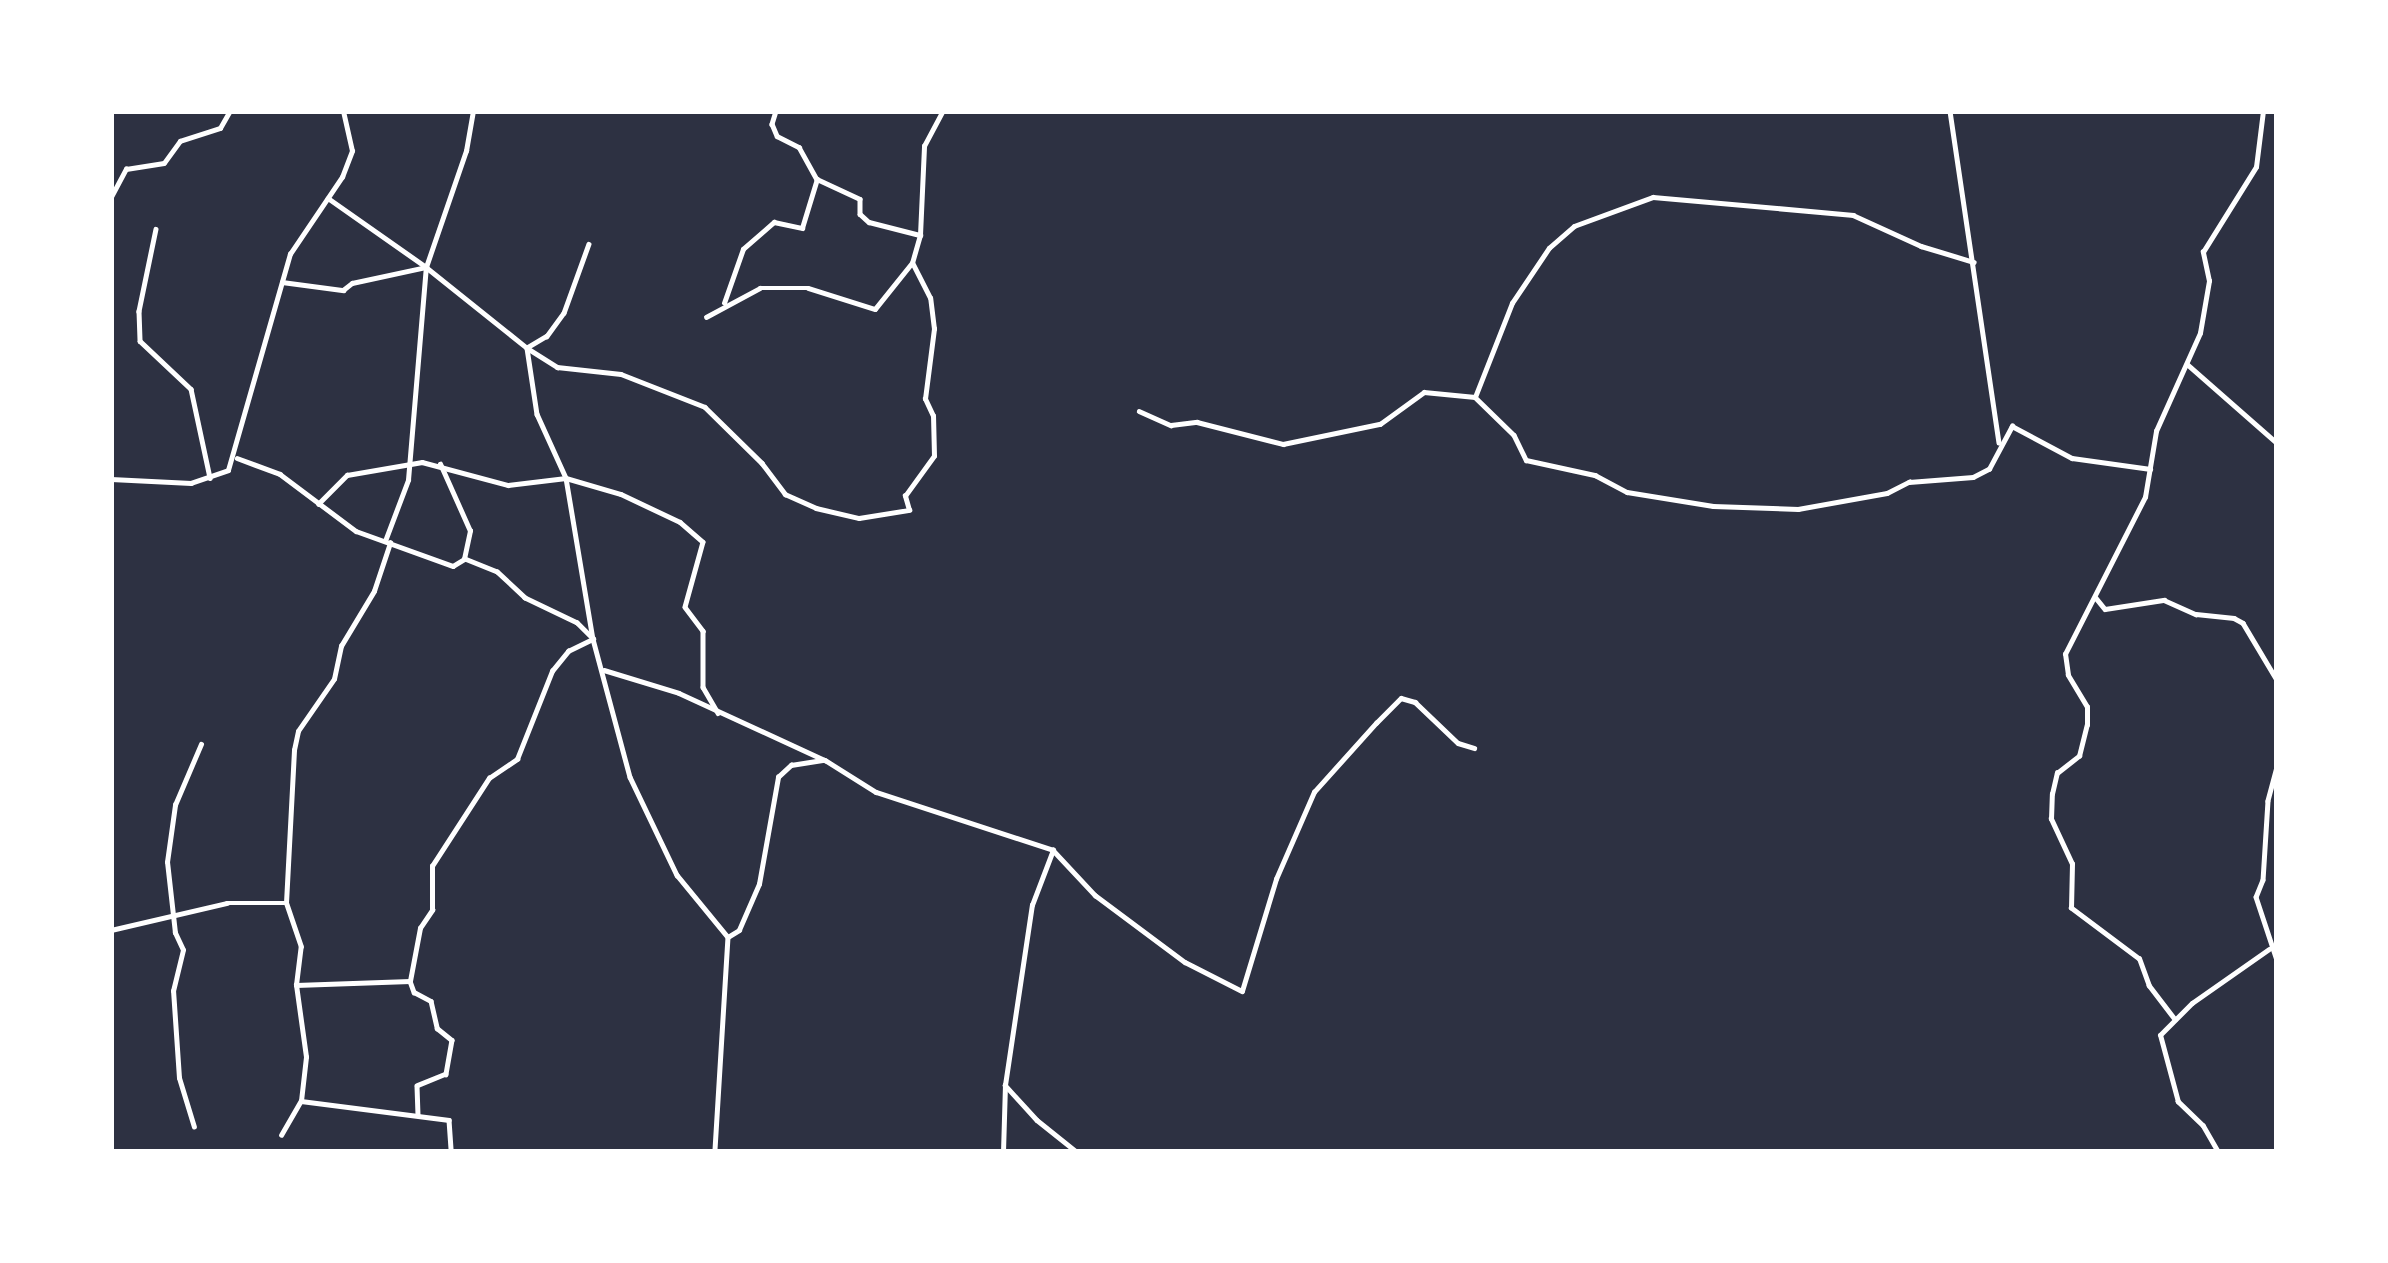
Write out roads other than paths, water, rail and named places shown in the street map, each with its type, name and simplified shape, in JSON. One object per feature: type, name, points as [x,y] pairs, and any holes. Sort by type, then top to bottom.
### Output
[{"type":"street","points":[[111,197],[126,169],[164,163],[180,141],[220,128],[230,111]]},
{"type":"street","points":[[111,479],[172,484],[227,470],[235,457],[290,254],[328,198],[352,151],[344,111]]},
{"type":"street","points":[[281,1135],[301,1101],[306,1057],[296,985],[301,947],[286,903],[298,731],[334,679],[341,646],[374,591],[404,501],[426,267],[466,152],[473,111]]},
{"type":"street","points":[[776,111],[772,124],[777,136],[800,147],[817,178],[860,199],[860,214],[869,221],[920,235]]},
{"type":"street","points":[[706,317],[723,306],[737,305],[760,288],[808,288],[875,309],[912,262],[920,235],[924,146],[943,111]]},
{"type":"street","points":[[1950,111],[2000,445]]},
{"type":"street","points":[[2175,1020],[2150,986],[2139,959],[2071,908],[2072,864],[2051,819],[2057,772],[2079,756],[2087,707],[2068,675],[2065,654],[2073,630],[2096,598],[2139,512],[2156,431],[2200,333],[2209,281],[2204,252],[2257,167],[2264,111]]},
{"type":"street","points":[[723,306],[743,249],[773,222],[802,228],[817,178]]},
{"type":"street","points":[[1475,397],[1512,303],[1550,248],[1574,226],[1653,197],[1853,214],[1921,247],[1974,262]]},
{"type":"street","points":[[328,198],[557,367],[621,374],[705,407],[762,463],[785,494],[844,517],[909,510],[904,496],[934,456],[933,416],[925,399],[934,329],[930,298],[912,262]]},
{"type":"street","points":[[156,229],[139,311],[140,341],[190,389],[210,478]]},
{"type":"street","points":[[527,348],[547,336],[564,313],[589,244]]},
{"type":"street","points":[[281,282],[343,290],[352,283],[426,267]]},
{"type":"street","points":[[527,348],[537,414],[566,478],[593,638],[630,777],[657,842],[728,937],[715,1152]]},
{"type":"street","points":[[2187,364],[2277,443]]},
{"type":"street","points":[[1139,411],[1171,425],[1197,422],[1283,444],[1380,424],[1424,392],[1475,397],[1514,435],[1526,460],[1595,476],[1628,492],[1713,506],[1798,509],[1887,494],[1909,482],[1952,482],[1989,469],[2012,426],[2072,458],[2150,469]]},
{"type":"street","points":[[235,457],[280,474],[345,526],[453,566],[464,559],[470,531],[440,464]]},
{"type":"street","points":[[318,504],[346,475],[408,463],[440,464],[508,485],[566,478],[621,494],[680,522],[703,542],[685,607],[703,631],[704,687],[718,712]]},
{"type":"street","points":[[464,559],[497,572],[526,598],[577,623],[593,638]]},
{"type":"street","points":[[2096,598],[2105,609],[2164,600],[2196,614],[2234,618],[2243,623],[2277,680]]},
{"type":"street","points":[[418,1114],[417,1086],[446,1074],[452,1040],[436,1028],[434,1005],[414,992],[410,981],[420,928],[432,910],[432,866],[489,778],[517,759],[552,671],[568,651],[593,638]]},
{"type":"street","points":[[604,670],[679,693],[825,760],[876,792],[1053,850],[1095,895],[1185,962],[1242,991],[1276,879],[1314,792],[1376,723],[1401,698],[1415,702],[1458,742],[1474,748]]},
{"type":"street","points":[[194,1126],[178,1078],[173,991],[183,950],[172,916],[167,862],[175,805],[201,744]]},
{"type":"street","points":[[728,937],[739,930],[759,884],[778,778],[791,765],[825,760]]},
{"type":"street","points":[[2277,767],[2256,896],[2269,949],[2277,960]]},
{"type":"street","points":[[1003,1152],[1005,1085],[1032,905],[1053,850]]},
{"type":"street","points":[[111,930],[227,903],[286,903]]},
{"type":"street","points":[[2218,1152],[2203,1126],[2178,1102],[2160,1035],[2269,949]]},
{"type":"street","points":[[296,985],[410,981]]},
{"type":"street","points":[[1005,1085],[1037,1120],[1077,1152]]},
{"type":"street","points":[[301,1101],[381,1115],[418,1114],[449,1120],[451,1152]]}]
